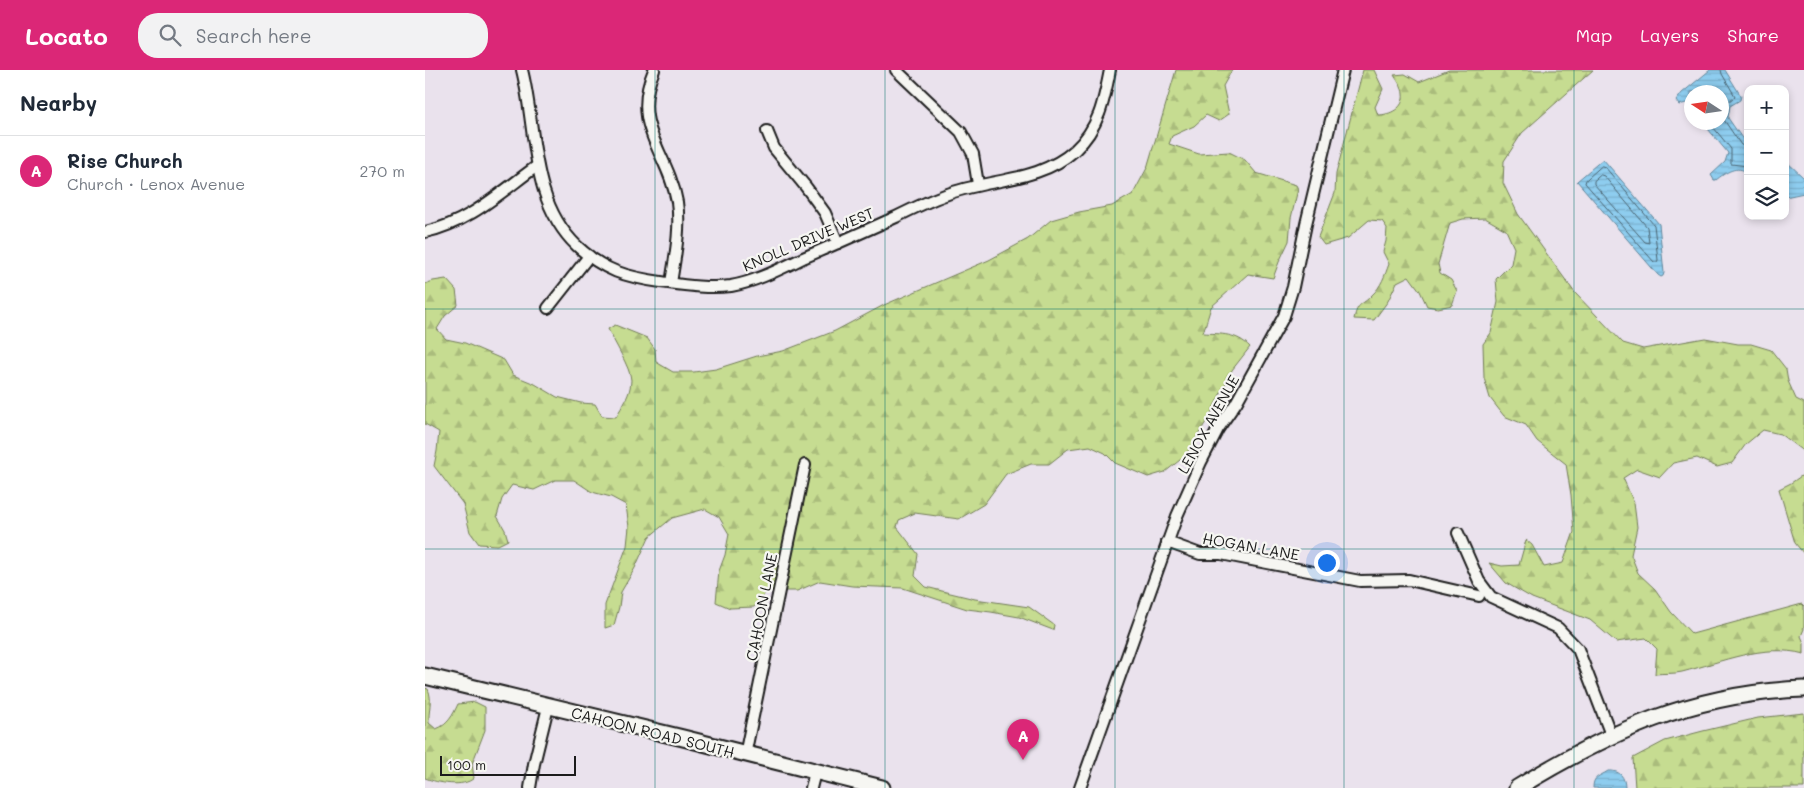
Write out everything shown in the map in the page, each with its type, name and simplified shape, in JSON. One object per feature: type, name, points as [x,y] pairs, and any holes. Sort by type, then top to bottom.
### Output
[{"type":"main road","name":"CAHOON ROAD SOUTH","points":[[425,676],[881,788]]},
{"type":"main road","points":[[1517,788],[1611,735],[1660,715],[1747,693],[1804,689]]},
{"type":"street","name":"KNOLL DRIVE WEST","points":[[522,70],[529,100],[537,166],[545,198],[570,238],[589,256],[611,270],[631,278],[713,286],[742,284],[945,195],[978,184],[1032,175],[1055,164],[1075,150],[1090,132],[1101,112],[1110,70]]},
{"type":"street","points":[[654,70],[647,95],[646,108],[649,127],[655,146],[673,181],[677,205],[676,250],[671,283]]},
{"type":"street","points":[[896,70],[961,132],[973,154],[978,184]]},
{"type":"street","name":"LENOX AVENUE","points":[[1080,788],[1167,542],[1201,462],[1284,316],[1293,287],[1343,70]]},
{"type":"street","points":[[767,131],[774,148],[825,213],[838,243]]},
{"type":"street","points":[[425,232],[462,220],[537,166]]},
{"type":"street","points":[[548,308],[589,256]]},
{"type":"street","name":"CAHOON LANE","points":[[745,754],[805,465]]},
{"type":"street","points":[[1458,533],[1479,581],[1491,597],[1557,628],[1578,649],[1611,735]]},
{"type":"street","name":"HOGAN LANE","points":[[1167,542],[1200,554],[1221,554],[1360,581],[1409,580],[1479,596]]},
{"type":"street","points":[[530,788],[533,764],[548,706]]},
{"type":"street","points":[[811,788],[815,772]]},
{"type":"green space","points":[[1176,70],[1232,70],[1223,86],[1229,114],[1219,121],[1206,115],[1194,126],[1172,136],[1169,144],[1199,154],[1229,152],[1245,160],[1256,173],[1296,185],[1298,189],[1291,218],[1289,241],[1273,278],[1248,274],[1211,307],[1203,333],[1234,337],[1245,342],[1250,347],[1232,370],[1209,417],[1185,456],[1165,472],[1148,477],[1115,463],[1105,453],[1090,446],[1068,449],[1049,464],[1031,464],[1006,474],[984,504],[959,519],[915,513],[899,520],[897,527],[918,554],[915,576],[926,587],[975,599],[1029,607],[1054,625],[1053,630],[1019,617],[967,609],[903,588],[852,586],[820,581],[797,591],[767,591],[754,607],[730,608],[716,602],[719,571],[725,555],[729,534],[719,517],[705,509],[672,518],[649,537],[635,568],[621,592],[614,625],[605,628],[605,605],[627,546],[629,527],[626,505],[611,497],[592,492],[574,480],[555,480],[534,490],[512,485],[502,499],[497,516],[508,540],[498,545],[479,544],[470,532],[463,504],[434,466],[439,432],[425,424],[425,284],[446,279],[456,290],[458,305],[445,316],[437,329],[446,339],[465,343],[504,360],[513,375],[535,384],[557,397],[581,403],[595,404],[602,416],[616,417],[628,395],[631,380],[625,362],[608,329],[615,325],[647,338],[655,349],[656,362],[673,372],[716,369],[757,356],[783,351],[835,331],[884,305],[989,260],[1028,239],[1051,220],[1079,212],[1112,206],[1133,194],[1147,168]]},
{"type":"green space","points":[[1363,70],[1374,70],[1383,89],[1375,107],[1378,115],[1396,110],[1402,103],[1403,92],[1394,75],[1405,74],[1419,82],[1449,70],[1593,70],[1522,133],[1504,161],[1503,183],[1518,214],[1575,293],[1623,343],[1643,349],[1705,338],[1738,344],[1751,344],[1771,350],[1786,369],[1788,381],[1796,399],[1804,403],[1804,452],[1780,434],[1763,430],[1746,444],[1732,463],[1717,467],[1697,458],[1673,463],[1660,477],[1637,469],[1623,478],[1634,503],[1637,527],[1631,555],[1638,573],[1655,589],[1671,612],[1692,634],[1802,604],[1804,606],[1804,629],[1801,636],[1804,643],[1804,654],[1789,651],[1758,652],[1682,672],[1655,674],[1657,649],[1646,638],[1616,642],[1590,620],[1532,598],[1506,583],[1489,563],[1502,566],[1519,565],[1526,540],[1532,545],[1544,567],[1563,563],[1574,532],[1566,464],[1537,441],[1526,425],[1504,416],[1490,398],[1484,378],[1483,344],[1491,333],[1498,302],[1496,279],[1511,264],[1514,248],[1506,230],[1485,218],[1463,219],[1450,223],[1438,264],[1440,273],[1451,280],[1457,291],[1452,305],[1438,308],[1427,306],[1420,291],[1409,276],[1397,282],[1388,301],[1374,320],[1354,319],[1359,307],[1380,285],[1389,264],[1383,252],[1387,228],[1382,221],[1369,220],[1348,238],[1324,245],[1318,237],[1335,193],[1336,174]]},
{"type":"green space","points":[[1804,474],[1804,554],[1795,543],[1779,489]]},
{"type":"green space","points":[[425,688],[428,689],[430,697],[429,723],[436,729],[447,722],[458,704],[475,702],[485,707],[485,730],[472,764],[474,778],[469,781],[450,784],[425,778]]},
{"type":"green space","points":[[1804,713],[1804,788],[1635,788],[1633,758],[1665,741],[1758,718]]},
{"type":"water","points":[[1710,70],[1725,70],[1741,96],[1740,100],[1730,106],[1729,112],[1729,85],[1692,85]]},
{"type":"water","points":[[1684,91],[1684,104],[1679,105],[1676,101]]},
{"type":"water","points":[[1729,119],[1744,141],[1744,170],[1735,169],[1714,180],[1711,175],[1725,162],[1728,153],[1709,130],[1729,130]]},
{"type":"water","points":[[1603,159],[1659,224],[1663,276],[1658,275],[1577,181]]},
{"type":"water","points":[[1789,164],[1804,178],[1804,193],[1789,196]]},
{"type":"water","points":[[1608,771],[1621,775],[1625,788],[1593,788],[1595,779]]},
{"type":"place","name":"Rise Church","points":[[1023,760]]}]
